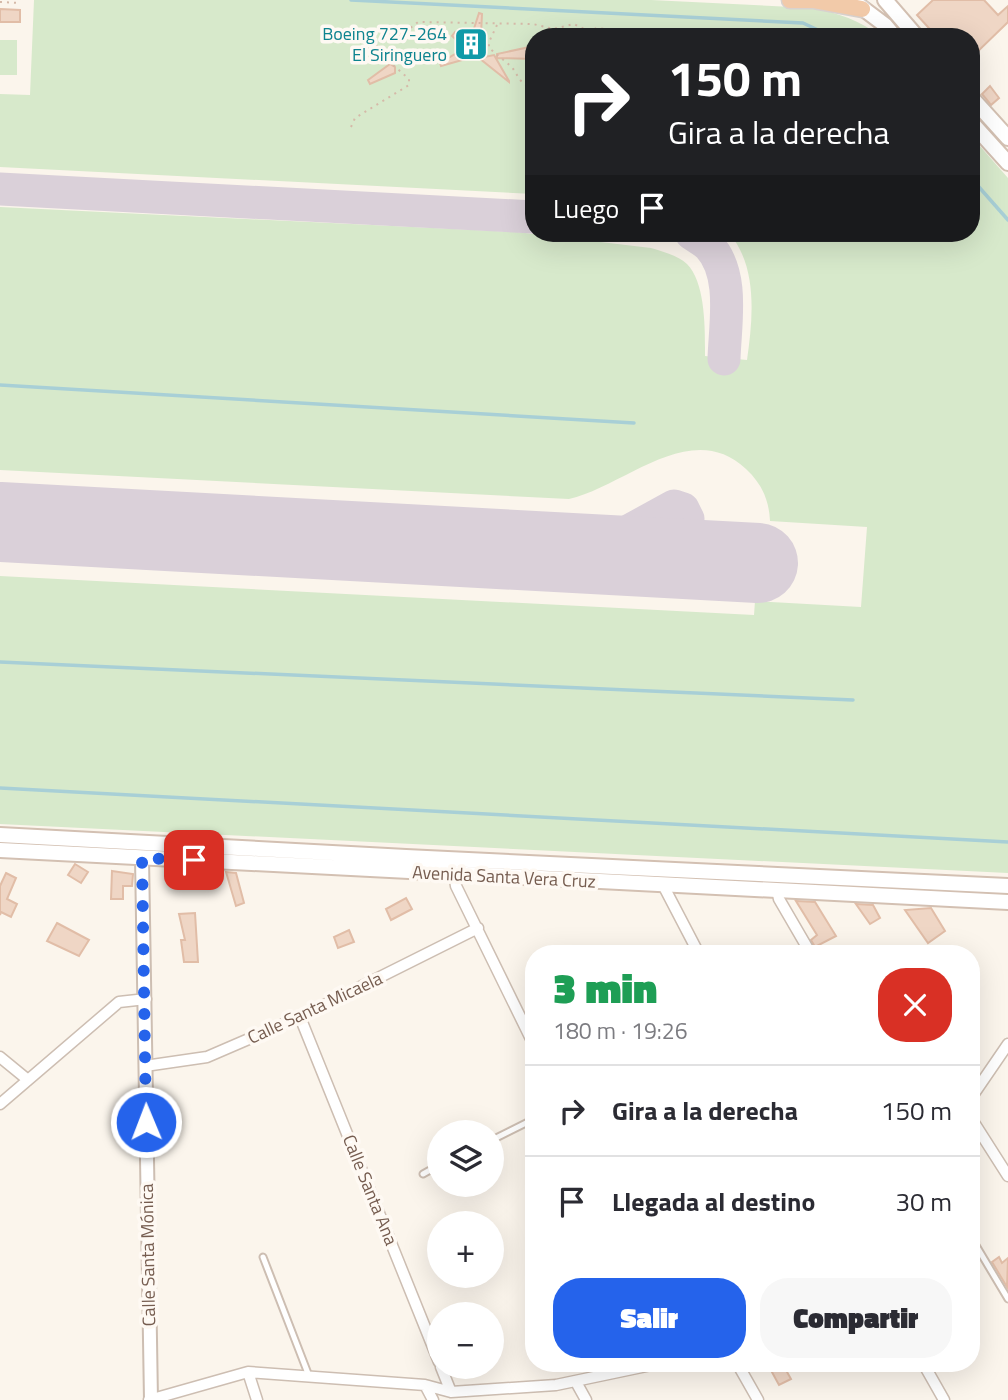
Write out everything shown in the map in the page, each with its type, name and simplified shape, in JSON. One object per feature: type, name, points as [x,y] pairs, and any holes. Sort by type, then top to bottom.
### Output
[{"type":"highway","points":[[790,0],[857,4]]},
{"type":"main road","points":[[885,0],[910,28]]},
{"type":"main road","points":[[857,4],[888,28]]},
{"type":"main road","points":[[980,107],[1008,138]]},
{"type":"main road","points":[[980,132],[1008,163]]},
{"type":"main road","name":"Avenida Santa Vera Cruz","points":[[0,835],[1008,886]]},
{"type":"main road","name":"Avenida Santa Vera Cruz","points":[[0,850],[1008,902]]},
{"type":"street","name":"Calle Santa Mónica","points":[[142,858],[150,1400]]},
{"type":"street","points":[[454,874],[456,886],[525,1026]]},
{"type":"street","points":[[663,885],[694,945]]},
{"type":"street","points":[[777,890],[779,899],[806,945]]},
{"type":"street","name":"Calle Santa Micaela","points":[[145,1066],[207,1057],[300,1017],[478,928]]},
{"type":"street","points":[[0,1104],[118,1002],[146,999]]},
{"type":"street","name":"Calle Santa Ana","points":[[300,1017],[427,1332]]},
{"type":"street","points":[[980,1085],[1008,1044]]},
{"type":"street","points":[[0,1057],[28,1080]]},
{"type":"street","points":[[980,1132],[1008,1176]]},
{"type":"street","points":[[150,1400],[247,1373],[425,1385],[452,1392],[576,1382],[621,1372]]},
{"type":"street","points":[[742,1372],[758,1400]]},
{"type":"street","points":[[928,1372],[944,1400]]},
{"type":"street","points":[[247,1373],[257,1400]]},
{"type":"street","name":"Calle Santa Ana","points":[[446,1379],[452,1392]]},
{"type":"street","points":[[576,1382],[586,1400]]},
{"type":"street","points":[[425,1385],[433,1400]]},
{"type":"lane","points":[[504,1134],[525,1124]]},
{"type":"lane","points":[[423,1174],[427,1172]]},
{"type":"lane","points":[[980,1252],[1008,1299]]},
{"type":"lane","points":[[262,1257],[309,1376]]},
{"type":"path","points":[[0,2],[19,3]]},
{"type":"path","points":[[351,127],[355,118],[409,85],[409,79],[399,67],[376,50],[376,45],[382,38],[403,34],[418,22],[533,24],[549,28]]},
{"type":"path","points":[[497,24],[489,48],[512,67],[525,84]]},
{"type":"path","points":[[557,28],[574,24],[582,28]]},
{"type":"green space","points":[[34,0],[651,0],[812,8],[848,18],[868,28],[525,28],[525,194],[0,167],[0,94],[30,95]]},
{"type":"green space","points":[[0,40],[17,40],[17,75],[0,75]]},
{"type":"green space","points":[[980,146],[1008,178],[1008,873],[0,824],[0,576],[754,615],[755,601],[861,607],[867,527],[770,521],[764,493],[752,475],[725,455],[703,450],[680,452],[658,460],[569,499],[0,470],[0,207],[517,232],[525,233],[525,242],[601,242],[651,248],[679,258],[693,272],[703,308],[705,356],[747,360],[751,294],[745,261],[735,242],[980,242]]},
{"type":"building","points":[[933,0],[984,0],[998,15],[1008,6],[1008,22],[980,49],[980,28],[929,28],[917,15]]},
{"type":"building","points":[[0,9],[20,10],[20,22],[0,22]]},
{"type":"building","name":"Boeing 727-264 El Siringuero","points":[[479,13],[482,14],[480,55],[441,66],[440,63],[465,48],[452,36],[455,32],[470,41]]},
{"type":"building","points":[[525,48],[525,59],[497,58],[497,54]]},
{"type":"building","points":[[494,55],[509,81],[509,82],[479,58]]},
{"type":"building","points":[[390,64],[395,67],[395,73],[370,84],[368,80]]},
{"type":"building","points":[[990,86],[999,98],[991,105],[982,94]]},
{"type":"building","points":[[75,864],[88,872],[81,883],[68,875]]},
{"type":"building","points":[[112,871],[133,874],[132,886],[123,886],[123,899],[111,899]]},
{"type":"building","points":[[226,872],[236,873],[244,903],[236,906]]},
{"type":"building","points":[[6,873],[16,878],[7,899],[17,904],[11,917],[1,912],[0,915],[0,886]]},
{"type":"building","points":[[406,898],[412,909],[391,920],[386,909]]},
{"type":"building","points":[[796,901],[815,902],[836,936],[814,945],[811,940],[817,935]]},
{"type":"building","points":[[856,904],[873,905],[880,918],[870,924]]},
{"type":"building","points":[[931,908],[945,931],[928,943],[905,910]]},
{"type":"building","points":[[195,913],[198,962],[184,962],[181,940],[185,940],[179,914]]},
{"type":"building","points":[[57,923],[89,940],[79,956],[47,941]]},
{"type":"building","points":[[349,930],[354,942],[338,948],[334,937]]},
{"type":"building","points":[[999,1257],[1002,1263],[1008,1258],[1007,1287],[992,1262]]},
{"type":"building","points":[[772,1372],[787,1372],[791,1379],[779,1385]]},
{"type":"waterway","points":[[351,0],[803,23],[814,28]]},
{"type":"waterway","points":[[980,188],[1008,220]]},
{"type":"waterway","points":[[0,385],[634,423]]},
{"type":"waterway","points":[[0,662],[853,700]]},
{"type":"waterway","points":[[0,788],[1008,842]]},
{"type":"taxiway","points":[[0,189],[525,217]]},
{"type":"taxiway","points":[[703,242],[717,257],[725,285],[727,315],[724,359]]},
{"type":"taxiway","points":[[575,553],[612,540],[674,506],[683,509],[688,519]]},
{"type":"runway","points":[[0,522],[758,563]]},
{"type":"place","name":"Boeing 727-264 El Siringuero","points":[[471,44]]},
{"type":"route","points":[[146,1122],[142,858],[194,860]]}]
